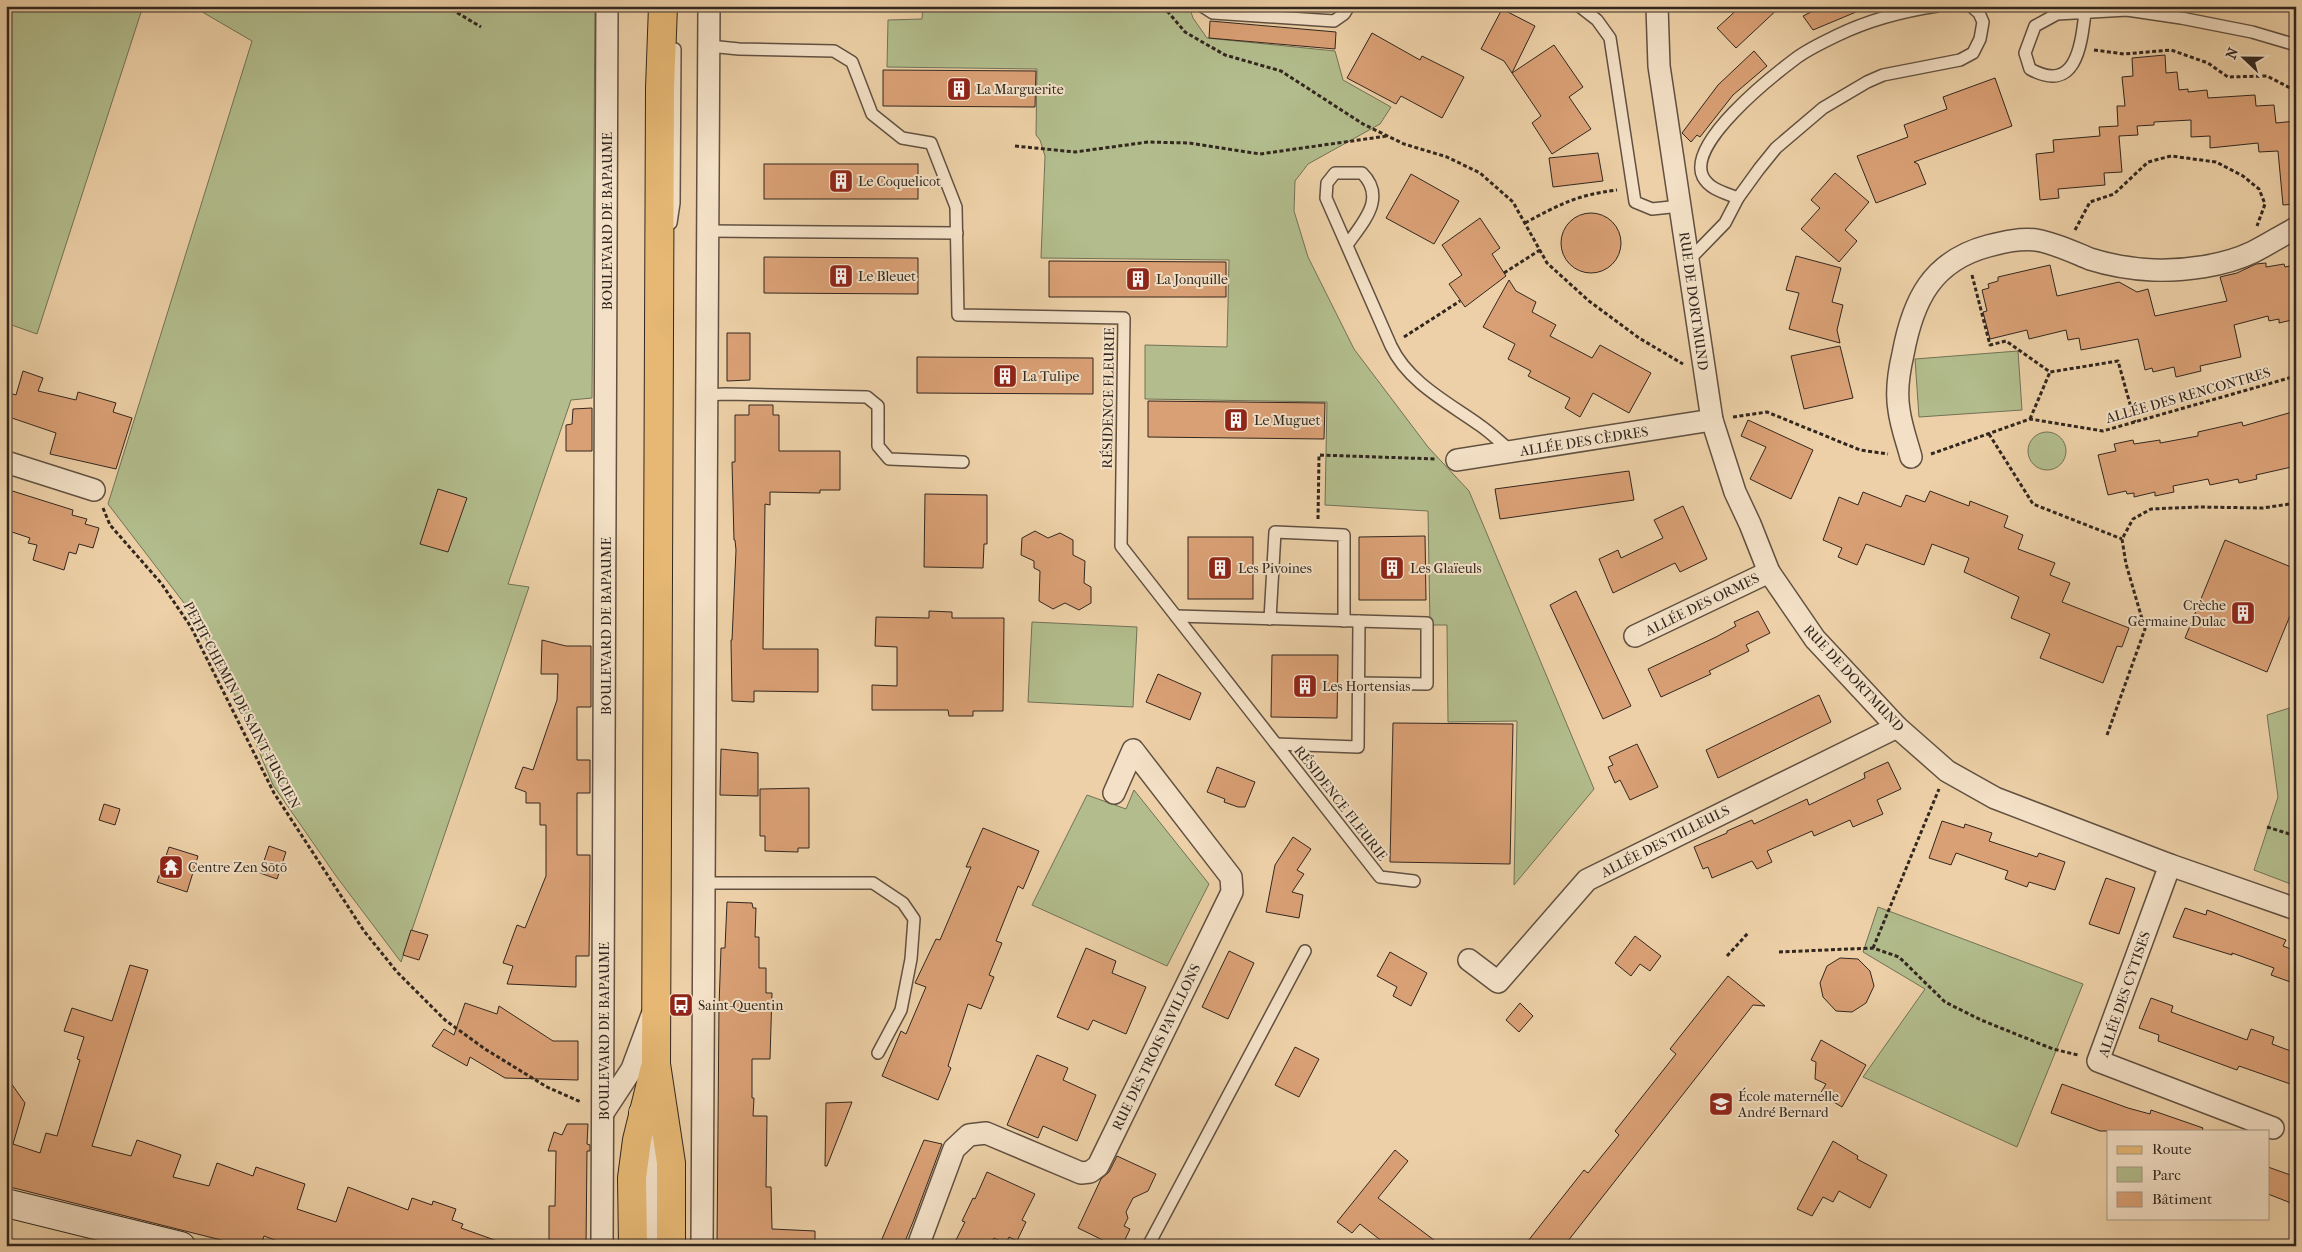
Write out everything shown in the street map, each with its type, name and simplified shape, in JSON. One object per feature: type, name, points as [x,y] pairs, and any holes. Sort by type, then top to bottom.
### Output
[{"type":"main road","points":[[647,6],[660,88]]},
{"type":"main road","points":[[663,6],[660,88],[656,1064],[671,1163],[671,1246]]},
{"type":"main road","points":[[633,1246],[632,1178],[643,1109],[656,1064]]},
{"type":"main road","points":[[643,1109],[651,1162],[653,1246]]},
{"type":"main road","points":[[6,1203],[181,1246]]},
{"type":"street","name":"BOULEVARD DE BAPAUME","points":[[602,1246],[607,6]]},
{"type":"street","points":[[702,1246],[709,6]]},
{"type":"street","name":"RUE DE DORTMUND","points":[[1658,6],[1659,66],[1712,420],[1735,492],[1769,572],[1815,639],[1897,727],[1947,771],[1995,798],[2170,865],[2296,909]]},
{"type":"street","points":[[1911,458],[1898,409],[1900,367],[1906,336],[1917,303],[1931,280],[1947,265],[1967,252],[2016,240],[2036,240],[2092,259],[2126,267],[2153,270],[2186,269],[2221,262],[2251,252],[2296,228]]},
{"type":"street","name":"ALLÉE DES CÈDRES","points":[[1457,460],[1712,420]]},
{"type":"street","points":[[6,462],[94,490]]},
{"type":"street","name":"ALLÉE DES ORMES","points":[[1635,636],[1769,572]]},
{"type":"street","name":"ALLÉE DES TILLEULS","points":[[1470,960],[1498,982],[1586,880],[1897,727]]},
{"type":"street","name":"RUE DES TROIS PAVILLONS","points":[[918,1246],[954,1150],[969,1135],[986,1134],[1081,1173],[1090,1172],[1098,1166],[1232,892],[1231,877],[1133,750],[1114,793]]},
{"type":"street","name":"ALLÉE DES CYTISES","points":[[2170,865],[2098,1061],[2273,1128]]},
{"type":"street","points":[[603,1113],[632,1069],[656,1003]]},
{"type":"lane","points":[[1202,6],[1213,13],[1334,21],[1344,14],[1349,6]]},
{"type":"lane","points":[[1579,6],[1597,20],[1610,38],[1635,202],[1652,209],[1680,206]]},
{"type":"lane","points":[[1738,198],[1710,186],[1702,176],[1701,162],[1709,144],[1720,129],[1754,92],[1796,58],[1840,34],[1865,24],[1937,6]]},
{"type":"lane","points":[[1689,260],[1725,223],[1738,198],[1776,148],[1823,108],[1867,82],[1883,75],[1960,60],[1973,53],[1980,39],[1982,22],[1979,13],[1971,6]]},
{"type":"lane","points":[[2085,13],[2080,49],[2073,64],[2061,75],[2043,76],[2030,69],[2025,53],[2035,26],[2057,14],[2127,10],[2252,32],[2296,45]]},
{"type":"lane","points":[[660,279],[674,203],[675,33]]},
{"type":"lane","name":"RÉSIDENCE FLEURIE","points":[[709,46],[739,49],[834,52],[852,62],[872,114],[902,138],[931,143],[956,207],[958,315],[1124,318],[1121,546],[1380,877],[1414,881]]},
{"type":"lane","points":[[1347,245],[1372,206],[1371,182],[1362,173],[1335,173],[1326,183],[1326,198],[1395,354],[1413,376],[1437,397],[1480,425],[1512,452]]},
{"type":"lane","points":[[708,231],[957,233]]},
{"type":"lane","points":[[707,395],[867,397],[878,406],[878,446],[888,459],[963,462]]},
{"type":"lane","points":[[1270,619],[1275,532],[1318,532],[1344,534],[1344,621]]},
{"type":"lane","points":[[1176,616],[1427,623],[1427,684],[1358,683]]},
{"type":"lane","name":"RÉSIDENCE FLEURIE","points":[[1276,744],[1358,747],[1359,621]]},
{"type":"lane","points":[[704,883],[873,883],[903,902],[914,919],[911,959],[901,1010],[878,1054]]},
{"type":"lane","points":[[1148,1246],[1305,951]]},
{"type":"path","points":[[446,6],[481,27]]},
{"type":"path","points":[[1163,6],[1186,32],[1225,55],[1281,71],[1363,124],[1404,144],[1447,157],[1480,173],[1513,202],[1547,263],[1589,301],[1639,338],[1704,376]]},
{"type":"path","points":[[2080,49],[2124,54],[2171,50],[2208,63],[2228,77],[2267,76],[2296,91]]},
{"type":"path","points":[[1016,146],[1074,152],[1156,142],[1189,143],[1260,154],[1387,136]]},
{"type":"path","points":[[2065,249],[2090,202],[2114,194],[2148,162],[2172,156],[2216,162],[2243,176],[2259,190],[2265,204],[2256,230],[2263,246]]},
{"type":"path","points":[[1525,223],[1563,202],[1589,193],[1634,188]]},
{"type":"path","points":[[1504,273],[1540,250]]},
{"type":"path","points":[[1967,252],[1990,344],[2006,341],[2050,372],[2118,361],[2135,422]]},
{"type":"path","points":[[1391,346],[1460,301]]},
{"type":"path","points":[[2030,419],[2050,372]]},
{"type":"path","name":"ALLÉE DES RENCONTRES","points":[[1712,420],[1767,412],[1860,450],[1911,458],[1939,453],[2030,419],[2103,431],[2296,376]]},
{"type":"path","points":[[1989,434],[2033,504],[2122,539]]},
{"type":"path","points":[[1318,532],[1319,455],[1457,460]]},
{"type":"path","name":"PETIT CHEMIN DE SAINT-FUSCIEN","points":[[94,490],[110,524],[161,583],[191,627],[274,792],[364,931],[397,972],[445,1020],[485,1049],[547,1087],[603,1113]]},
{"type":"path","points":[[2107,735],[2145,629],[2126,564],[2122,539],[2133,519],[2151,509],[2198,507],[2263,508],[2296,503]]},
{"type":"path","points":[[1873,948],[1947,771]]},
{"type":"path","points":[[2267,827],[2296,836]]},
{"type":"path","points":[[1727,956],[1749,932]]},
{"type":"path","points":[[1779,952],[1873,948],[1900,957],[1945,1002],[1981,1020],[2052,1049],[2098,1061]]},
{"type":"green space","points":[[6,6],[143,6],[37,334],[6,323]]},
{"type":"green space","points":[[192,6],[595,6],[592,398],[571,400],[508,584],[529,587],[401,962],[336,876],[273,785],[238,701],[194,616],[108,504],[252,41]]},
{"type":"green space","points":[[923,6],[1189,6],[1193,18],[1207,38],[1335,51],[1343,80],[1391,107],[1380,124],[1308,164],[1295,181],[1294,211],[1308,257],[1354,349],[1428,447],[1469,491],[1594,789],[1514,885],[1517,721],[1448,722],[1447,625],[1430,625],[1428,511],[1325,505],[1327,402],[1145,399],[1145,345],[1227,347],[1229,260],[1041,258],[1045,156],[1040,140],[1036,135],[1037,69],[887,67],[888,20],[922,19]]},
{"type":"green space","points":[[2018,351],[2022,410],[1919,417],[1915,359]]},
{"type":"green space","points":[[2047,432],[2061,437],[2066,451],[2061,465],[2047,470],[2033,465],[2028,451],[2033,437]]},
{"type":"green space","points":[[1032,622],[1137,627],[1133,707],[1028,702]]},
{"type":"green space","points":[[2296,706],[2296,886],[2254,870],[2278,797],[2267,715]]},
{"type":"green space","points":[[1134,790],[1209,884],[1167,966],[1032,905],[1087,795],[1126,809]]},
{"type":"green space","points":[[1878,907],[2083,984],[2017,1147],[1863,1077],[1925,989],[1863,952]]},
{"type":"building","points":[[1741,6],[1781,6],[1736,48],[1717,28]]},
{"type":"building","points":[[1823,6],[1868,7],[1813,30],[1803,16]]},
{"type":"building","points":[[1502,9],[1535,26],[1512,73],[1504,61],[1481,49]]},
{"type":"building","points":[[1210,21],[1336,32],[1335,49],[1209,38]]},
{"type":"building","points":[[1372,33],[1420,60],[1422,56],[1464,77],[1442,118],[1401,96],[1396,104],[1347,78]]},
{"type":"building","points":[[1554,45],[1583,87],[1569,97],[1591,129],[1552,154],[1532,123],[1541,116],[1512,73]]},
{"type":"building","points":[[1754,51],[1767,66],[1733,95],[1700,137],[1697,135],[1691,142],[1682,133],[1718,85]]},
{"type":"building","points":[[2165,55],[2166,73],[2177,72],[2179,90],[2188,89],[2188,92],[2207,90],[2208,98],[2255,95],[2256,106],[2274,105],[2276,123],[2296,121],[2296,204],[2283,205],[2278,151],[2259,152],[2258,143],[2210,148],[2210,136],[2191,137],[2191,120],[2154,122],[2154,125],[2137,126],[2138,135],[2119,136],[2122,172],[2104,173],[2105,185],[2058,189],[2059,198],[2040,200],[2036,154],[2054,152],[2053,140],[2100,136],[2099,127],[2118,126],[2117,106],[2125,106],[2122,77],[2133,76],[2132,58]]},
{"type":"building","name":"La Marguerite","points":[[883,70],[1036,71],[1035,107],[883,106]]},
{"type":"building","points":[[1995,78],[2012,126],[1914,162],[1918,164],[1926,184],[1876,203],[1857,156],[1908,137],[1904,125],[1947,109],[1943,97]]},
{"type":"building","points":[[1598,153],[1603,181],[1553,187],[1549,158]]},
{"type":"building","name":"Le Coquelicot","points":[[764,164],[918,164],[918,199],[764,199]]},
{"type":"building","points":[[1835,173],[1869,202],[1845,230],[1857,241],[1839,262],[1801,229],[1820,208],[1811,200]]},
{"type":"building","points":[[1411,174],[1459,201],[1434,244],[1386,218]]},
{"type":"building","points":[[1591,213],[1603,215],[1616,226],[1621,243],[1619,255],[1608,268],[1591,273],[1579,271],[1566,260],[1561,243],[1563,231],[1574,218]]},
{"type":"building","points":[[1480,218],[1500,248],[1492,254],[1506,276],[1465,307],[1449,284],[1462,275],[1442,245]]},
{"type":"building","points":[[1796,256],[1841,268],[1832,302],[1843,305],[1837,330],[1840,343],[1789,329],[1799,293],[1786,290]]},
{"type":"building","name":"Le Bleuet","points":[[764,257],[918,258],[918,294],[764,293]]},
{"type":"building","name":"La Jonquille","points":[[1049,261],[1226,262],[1226,297],[1049,297]]},
{"type":"building","points":[[2266,263],[2266,267],[2284,264],[2285,267],[2296,265],[2296,319],[2279,323],[2279,319],[2269,321],[2268,316],[2234,325],[2241,357],[2200,366],[2201,371],[2176,377],[2174,367],[2153,372],[2152,368],[2145,370],[2138,339],[2081,350],[2079,338],[2068,340],[2066,330],[2029,339],[2027,330],[1990,339],[1983,312],[1987,311],[1982,290],[1989,288],[1988,284],[1998,281],[1998,277],[2050,265],[2057,296],[2119,282],[2137,292],[2148,289],[2155,316],[2227,301],[2220,277],[2237,273],[2256,264]]},
{"type":"building","points":[[1509,280],[1516,291],[1536,302],[1532,312],[1556,325],[1550,336],[1592,358],[1600,345],[1651,373],[1629,413],[1593,393],[1580,417],[1565,408],[1570,398],[1528,376],[1531,371],[1508,359],[1515,344],[1483,327]]},
{"type":"building","points":[[727,333],[750,333],[750,380],[727,381]]},
{"type":"building","points":[[1840,346],[1853,398],[1804,409],[1791,356]]},
{"type":"building","name":"La Tulipe","points":[[917,357],[1093,358],[1093,394],[917,393]]},
{"type":"building","points":[[23,371],[43,378],[38,391],[76,400],[78,392],[116,403],[113,412],[132,418],[116,469],[50,454],[56,433],[6,416],[6,392],[16,395]]},
{"type":"building","name":"Le Muguet","points":[[1148,401],[1325,403],[1324,439],[1148,437]]},
{"type":"building","points":[[749,405],[773,405],[773,415],[779,415],[779,451],[840,451],[840,490],[820,490],[820,493],[770,492],[770,505],[765,504],[763,649],[818,649],[818,692],[754,691],[754,702],[732,701],[731,640],[736,550],[734,540],[732,462],[735,462],[735,415],[749,415]]},
{"type":"building","points":[[592,408],[592,451],[566,451],[566,425],[572,424],[573,409]]},
{"type":"building","points":[[2296,411],[2296,466],[2256,475],[2257,479],[2239,483],[2238,479],[2210,485],[2208,479],[2173,486],[2174,492],[2155,496],[2155,492],[2134,497],[2134,493],[2127,494],[2126,491],[2108,495],[2098,455],[2116,451],[2114,444],[2133,440],[2134,444],[2160,440],[2160,443],[2198,436],[2198,432],[2242,422],[2243,426]]},
{"type":"building","points":[[1748,420],[1813,450],[1791,499],[1750,479],[1766,447],[1741,436]]},
{"type":"building","points":[[1629,471],[1634,500],[1500,519],[1495,489]]},
{"type":"building","points":[[6,489],[73,510],[72,515],[87,519],[85,524],[99,528],[93,548],[79,544],[76,554],[69,552],[64,570],[33,560],[37,545],[28,543],[30,538],[6,530]]},
{"type":"building","points":[[438,489],[467,498],[448,552],[420,544]]},
{"type":"building","points":[[1930,491],[1969,506],[1970,501],[2008,516],[2004,527],[2023,535],[2018,549],[2055,563],[2050,575],[2070,583],[2062,602],[2129,628],[2122,647],[2117,646],[2103,683],[2040,658],[2050,634],[2011,618],[2019,597],[1964,572],[1969,558],[1932,544],[1924,565],[1866,544],[1857,565],[1838,557],[1842,548],[1823,540],[1839,497],[1858,505],[1863,492],[1901,507],[1906,495],[1925,502]]},
{"type":"building","points":[[925,494],[987,495],[987,544],[984,544],[983,568],[924,567]]},
{"type":"building","points":[[1683,506],[1707,559],[1680,572],[1675,563],[1613,593],[1599,559],[1618,550],[1621,558],[1663,538],[1654,520]]},
{"type":"building","points":[[1035,531],[1048,538],[1060,533],[1073,540],[1073,555],[1085,561],[1084,583],[1091,587],[1091,603],[1079,610],[1065,603],[1053,609],[1039,601],[1040,571],[1034,568],[1034,561],[1021,555],[1022,538]]},
{"type":"building","name":"Les Glaïeuls","points":[[1425,536],[1426,600],[1359,600],[1359,537]]},
{"type":"building","name":"Les Pivoines","points":[[1188,537],[1253,537],[1253,599],[1188,599]]},
{"type":"building","name":"Crèche Germaine Dulac","points":[[2225,540],[2296,569],[2296,601],[2267,672],[2185,638]]},
{"type":"building","points":[[1576,591],[1631,706],[1603,719],[1550,605]]},
{"type":"building","points":[[929,611],[952,612],[952,618],[1004,618],[1003,711],[973,711],[973,716],[949,716],[948,710],[872,710],[872,685],[897,686],[897,647],[875,646],[876,617],[929,618]]},
{"type":"building","points":[[1758,611],[1770,633],[1746,645],[1749,651],[1709,671],[1711,674],[1661,697],[1648,669],[1716,637],[1736,626],[1734,622]]},
{"type":"building","points":[[542,640],[566,646],[591,646],[591,707],[577,707],[577,760],[590,760],[590,793],[577,793],[577,855],[590,855],[589,956],[576,956],[576,987],[507,984],[513,966],[503,963],[517,925],[525,928],[546,876],[546,825],[540,825],[540,803],[526,803],[526,792],[515,788],[523,767],[533,770],[557,700],[558,674],[541,674]]},
{"type":"building","name":"Les Hortensias","points":[[1272,655],[1338,655],[1337,718],[1271,717]]},
{"type":"building","points":[[1158,674],[1201,693],[1190,720],[1146,702]]},
{"type":"building","points":[[1819,695],[1831,722],[1718,778],[1706,750]]},
{"type":"building","points":[[1393,723],[1513,724],[1510,864],[1390,862]]},
{"type":"building","points":[[1637,744],[1658,787],[1630,800],[1620,780],[1615,783],[1608,767],[1613,765],[1609,757]]},
{"type":"building","points":[[721,749],[758,753],[758,796],[720,795]]},
{"type":"building","points":[[1888,762],[1901,789],[1877,800],[1883,814],[1853,827],[1850,820],[1814,836],[1812,831],[1767,851],[1772,862],[1757,869],[1752,861],[1712,878],[1708,867],[1703,869],[1694,847],[1752,820],[1754,824],[1807,799],[1809,805],[1865,778],[1864,773]]},
{"type":"building","points":[[1217,767],[1255,782],[1245,807],[1238,807],[1224,802],[1225,799],[1207,792]]},
{"type":"building","points":[[809,788],[809,848],[798,848],[798,852],[765,851],[765,836],[760,836],[760,789]]},
{"type":"building","points":[[104,804],[120,809],[115,825],[99,820]]},
{"type":"building","points":[[1942,821],[1964,828],[1965,824],[1992,833],[1989,841],[2037,857],[2039,853],[2065,862],[2055,890],[2029,882],[2027,887],[2005,879],[2008,871],[1956,853],[1951,865],[1929,858]]},
{"type":"building","points":[[983,828],[1039,851],[1023,889],[1018,886],[996,941],[1002,943],[989,975],[994,977],[981,1009],[968,1004],[948,1066],[951,1068],[938,1100],[882,1076],[901,1031],[906,1034],[926,987],[915,983],[936,939],[940,940],[971,867],[966,867]]},
{"type":"building","points":[[1293,837],[1311,849],[1297,870],[1304,874],[1292,892],[1303,895],[1299,918],[1266,912],[1275,865]]},
{"type":"building","points":[[269,846],[286,852],[277,879],[260,873]]},
{"type":"building","points":[[169,847],[198,856],[187,892],[157,882]]},
{"type":"building","points":[[2106,878],[2135,888],[2119,934],[2089,924]]},
{"type":"building","points":[[727,902],[752,903],[753,908],[756,908],[755,937],[759,937],[759,968],[766,968],[766,993],[772,993],[770,1059],[752,1059],[752,1098],[754,1098],[753,1116],[767,1116],[766,1187],[771,1187],[772,1229],[815,1231],[815,1246],[717,1246],[719,1006],[721,948],[725,948]]},
{"type":"building","points":[[2185,908],[2206,915],[2207,910],[2286,940],[2283,946],[2296,951],[2296,984],[2271,975],[2274,968],[2232,953],[2232,955],[2173,937]]},
{"type":"building","points":[[411,930],[428,935],[419,960],[403,955]]},
{"type":"building","points":[[1635,936],[1661,956],[1650,971],[1640,964],[1631,976],[1615,963]]},
{"type":"building","points":[[1086,948],[1116,961],[1112,973],[1146,987],[1126,1034],[1093,1020],[1088,1030],[1057,1017]]},
{"type":"building","points":[[1229,951],[1254,963],[1228,1019],[1202,1007]]},
{"type":"building","points":[[1390,952],[1427,973],[1411,1006],[1393,996],[1397,987],[1377,976]]},
{"type":"building","points":[[1840,958],[1858,959],[1870,971],[1874,986],[1866,1003],[1852,1012],[1836,1011],[1823,997],[1820,983],[1827,966]]},
{"type":"building","points":[[130,965],[148,970],[92,1146],[131,1156],[137,1140],[181,1155],[173,1177],[209,1186],[217,1163],[253,1176],[256,1167],[305,1184],[297,1209],[336,1222],[348,1187],[408,1210],[412,1198],[432,1205],[433,1201],[456,1209],[452,1220],[463,1224],[461,1228],[503,1243],[503,1246],[291,1246],[264,1236],[261,1246],[245,1246],[6,1186],[6,1076],[25,1103],[13,1144],[40,1153],[46,1133],[57,1136],[80,1060],[77,1059],[84,1037],[64,1031],[72,1008],[112,1021]]},
{"type":"building","points":[[1728,976],[1765,1006],[1753,1005],[1564,1246],[1524,1246],[1584,1170],[1588,1173],[1619,1135],[1615,1131],[1676,1054],[1670,1049]]},
{"type":"building","points":[[2151,998],[2173,1006],[2171,1012],[2247,1040],[2251,1029],[2274,1037],[2272,1044],[2296,1053],[2296,1086],[2239,1066],[2237,1070],[2158,1041],[2159,1035],[2139,1028]]},
{"type":"building","points":[[465,1003],[497,1014],[499,1006],[553,1041],[578,1041],[578,1080],[505,1078],[470,1057],[467,1066],[432,1046],[444,1029],[454,1035]]},
{"type":"building","points":[[1520,1003],[1533,1016],[1519,1032],[1506,1020]]},
{"type":"building","points":[[1821,1040],[1866,1065],[1842,1107],[1820,1094],[1826,1084],[1815,1079],[1816,1062],[1811,1060]]},
{"type":"building","points":[[1295,1047],[1319,1059],[1299,1097],[1275,1085]]},
{"type":"building","points":[[1037,1055],[1068,1068],[1063,1080],[1096,1095],[1077,1141],[1043,1126],[1038,1138],[1007,1125]]},
{"type":"building","points":[[2062,1084],[2128,1108],[2150,1114],[2151,1110],[2203,1128],[2202,1130],[2100,1131],[2051,1113]]},
{"type":"building","points":[[852,1102],[827,1166],[825,1166],[826,1103]]},
{"type":"building","points":[[567,1124],[588,1124],[587,1144],[590,1145],[590,1151],[587,1151],[586,1246],[549,1246],[549,1206],[555,1206],[556,1151],[548,1151],[554,1132],[562,1135]]},
{"type":"building","points":[[924,1140],[942,1144],[903,1246],[879,1246]]},
{"type":"building","points":[[1833,1141],[1858,1156],[1857,1159],[1887,1175],[1870,1208],[1839,1191],[1833,1202],[1823,1197],[1812,1216],[1797,1209]]},
{"type":"building","points":[[1395,1150],[1408,1161],[1378,1198],[1442,1246],[1388,1246],[1360,1224],[1352,1233],[1337,1222]]},
{"type":"building","points":[[1117,1156],[1156,1174],[1148,1191],[1133,1198],[1126,1212],[1128,1218],[1124,1226],[1130,1229],[1122,1246],[1115,1246],[1078,1228],[1101,1179],[1109,1172]]},
{"type":"building","points":[[2270,1168],[2296,1177],[2296,1205],[2270,1195]]},
{"type":"building","points":[[987,1172],[1035,1194],[1022,1220],[1026,1222],[1017,1241],[1009,1237],[1006,1244],[994,1238],[991,1246],[953,1246],[965,1222],[962,1221],[973,1198],[975,1199]]},
{"type":"place","name":"La Marguerite","points":[[959,89]]},
{"type":"place","name":"Le Coquelicot","points":[[841,181]]},
{"type":"place","name":"Le Bleuet","points":[[841,276]]},
{"type":"place","name":"La Jonquille","points":[[1138,279]]},
{"type":"place","name":"La Tulipe","points":[[1005,376]]},
{"type":"place","name":"Le Muguet","points":[[1236,420]]},
{"type":"place","name":"Les Pivoines","points":[[1220,568]]},
{"type":"place","name":"Les Glaïeuls","points":[[1392,568]]},
{"type":"place","name":"Crèche Germaine Dulac","points":[[2243,613]]},
{"type":"place","name":"Les Hortensias","points":[[1305,686]]},
{"type":"place","name":"Centre Zen Sōtō","points":[[171,867]]},
{"type":"place","name":"Saint-Quentin","points":[[681,1005]]},
{"type":"place","name":"École maternelle André Bernard","points":[[1721,1104]]}]
